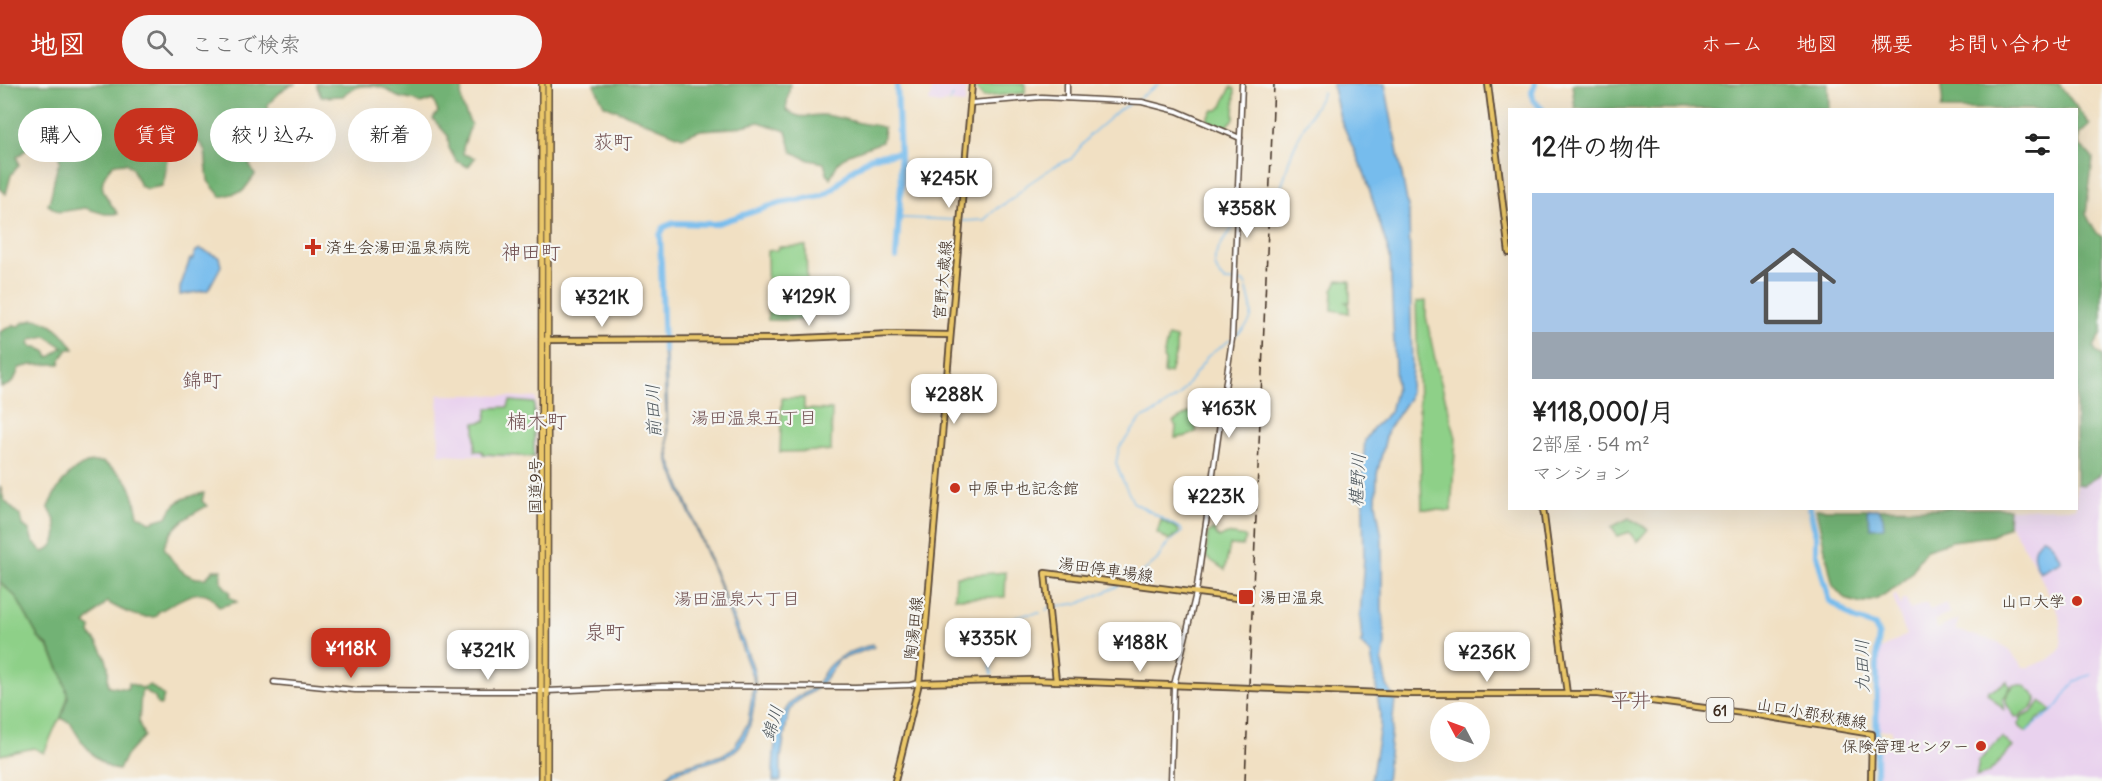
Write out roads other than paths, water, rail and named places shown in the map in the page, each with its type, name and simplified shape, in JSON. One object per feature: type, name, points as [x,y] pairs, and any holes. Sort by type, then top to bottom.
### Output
[{"type":"highway","name":"国道9号","points":[[542,84],[545,340]]},
{"type":"highway","name":"国道9号","points":[[541,781],[544,691],[548,84]]},
{"type":"highway","name":"国道9号","points":[[544,691],[547,781]]},
{"type":"main road","name":"宮野大歳線","points":[[950,335],[972,84]]},
{"type":"main road","points":[[1488,84],[1508,245]]},
{"type":"main road","points":[[545,340],[781,339],[891,334],[950,335]]},
{"type":"main road","name":"陶湯田線","points":[[950,335],[919,683],[1031,680],[1408,693],[1567,694]]},
{"type":"main road","points":[[1543,510],[1567,694]]},
{"type":"main road","name":"湯田停車場線","points":[[1056,681],[1045,573],[1237,598]]},
{"type":"main road","points":[[895,781],[919,683]]},
{"type":"main road","name":"山口小郡秋穂線","points":[[1567,694],[1599,694],[1649,700],[1872,734],[1871,781]]},
{"type":"street","points":[[1067,84],[1067,98]]},
{"type":"street","points":[[1172,781],[1174,685],[1196,593],[1232,339],[1242,84]]},
{"type":"street","points":[[971,104],[1028,98],[1128,101],[1164,107],[1197,118],[1240,138]]},
{"type":"street","points":[[274,682],[356,690],[544,691],[662,686],[895,686],[919,683]]},
{"type":"water","points":[[1332,84],[1385,84],[1409,212],[1412,369],[1409,398],[1388,429],[1377,474],[1376,503],[1382,538],[1382,608],[1385,644],[1382,663],[1387,685],[1395,700],[1386,781],[1371,781],[1380,713],[1371,654],[1360,643],[1362,641],[1360,618],[1364,556],[1362,475],[1365,440],[1373,428],[1390,412],[1396,388],[1390,257],[1365,175],[1340,118]]},
{"type":"water","points":[[200,249],[219,257],[221,266],[208,290],[180,295],[180,288],[190,259],[192,260],[196,251]]},
{"type":"water","points":[[663,344],[666,344],[670,460],[752,664],[756,687],[749,727],[739,747],[722,758],[677,772],[666,781],[662,781],[674,769],[722,755],[734,747],[748,723],[754,681],[715,575],[668,461]]},
{"type":"water","points":[[1868,510],[1880,510],[1884,527],[1871,528]]},
{"type":"water","points":[[2042,538],[2052,544],[2061,561],[2040,572],[2034,550]]},
{"type":"water","points":[[873,644],[874,647],[839,660],[819,687],[795,703],[786,726],[781,758],[781,781],[773,781],[776,739],[781,718],[786,709],[792,701],[815,686],[828,667],[837,659]]},
{"type":"waterway","name":"錦川","points":[[896,257],[901,185],[897,84]]},
{"type":"waterway","points":[[1135,101],[1159,84]]},
{"type":"waterway","name":"九田川","points":[[1535,84],[1532,92],[1533,100],[1541,108]]},
{"type":"waterway","points":[[1239,219],[1246,212],[1270,202],[1278,193],[1294,147],[1323,92]]},
{"type":"waterway","points":[[949,102],[953,96]]},
{"type":"waterway","points":[[962,221],[984,220],[1028,184],[1055,166],[1071,159],[1090,135],[1119,110],[1131,103]]},
{"type":"waterway","name":"前田川","points":[[664,350],[660,235],[664,227],[674,223],[715,224],[780,203],[822,196],[868,159],[900,153]]},
{"type":"waterway","points":[[898,223],[902,218],[957,220]]},
{"type":"waterway","points":[[1234,226],[1216,253],[1215,267],[1225,281],[1243,282],[1246,285],[1252,314],[1247,325],[1234,337]]},
{"type":"waterway","points":[[1127,581],[1136,578],[1157,560],[1167,544],[1182,532],[1181,529],[1133,502],[1116,463],[1119,448],[1141,419],[1179,396],[1208,356],[1230,340]]},
{"type":"waterway","name":"九田川","points":[[1810,510],[1816,536],[1816,551],[1829,600],[1856,620],[1875,626],[1879,636],[1876,781]]},
{"type":"waterway","points":[[1046,610],[1050,607],[1081,603],[1120,585]]},
{"type":"waterway","points":[[992,674],[990,661],[1007,624],[1020,615],[1040,613]]},
{"type":"waterway","points":[[2027,731],[2057,707],[2070,687],[2083,677],[2091,675]]},
{"type":"railway","points":[[1245,781],[1274,84]]},
{"type":"place","name":"済生会湯田温泉病院","points":[[313,247]]},
{"type":"place","name":"中原中也記念館","points":[[955,488]]},
{"type":"place","name":"湯田温泉","points":[[1246,597]]},
{"type":"place","name":"山口大学","points":[[2077,601]]},
{"type":"place","name":"保険管理センター","points":[[1981,746]]},
{"type":"district","name":"荻町","points":[[613,141]]},
{"type":"district","name":"神田町","points":[[531,251]]},
{"type":"district","name":"錦町","points":[[202,379]]},
{"type":"district","name":"湯田温泉五丁目","points":[[754,417]]},
{"type":"district","name":"楠木町","points":[[537,420]]},
{"type":"district","name":"湯田温泉六丁目","points":[[737,598]]},
{"type":"district","name":"泉町","points":[[605,631]]},
{"type":"district","name":"平井","points":[[1631,699]]},
{"type":"water label","name":"椹野川","points":[[1357,480]]}]
